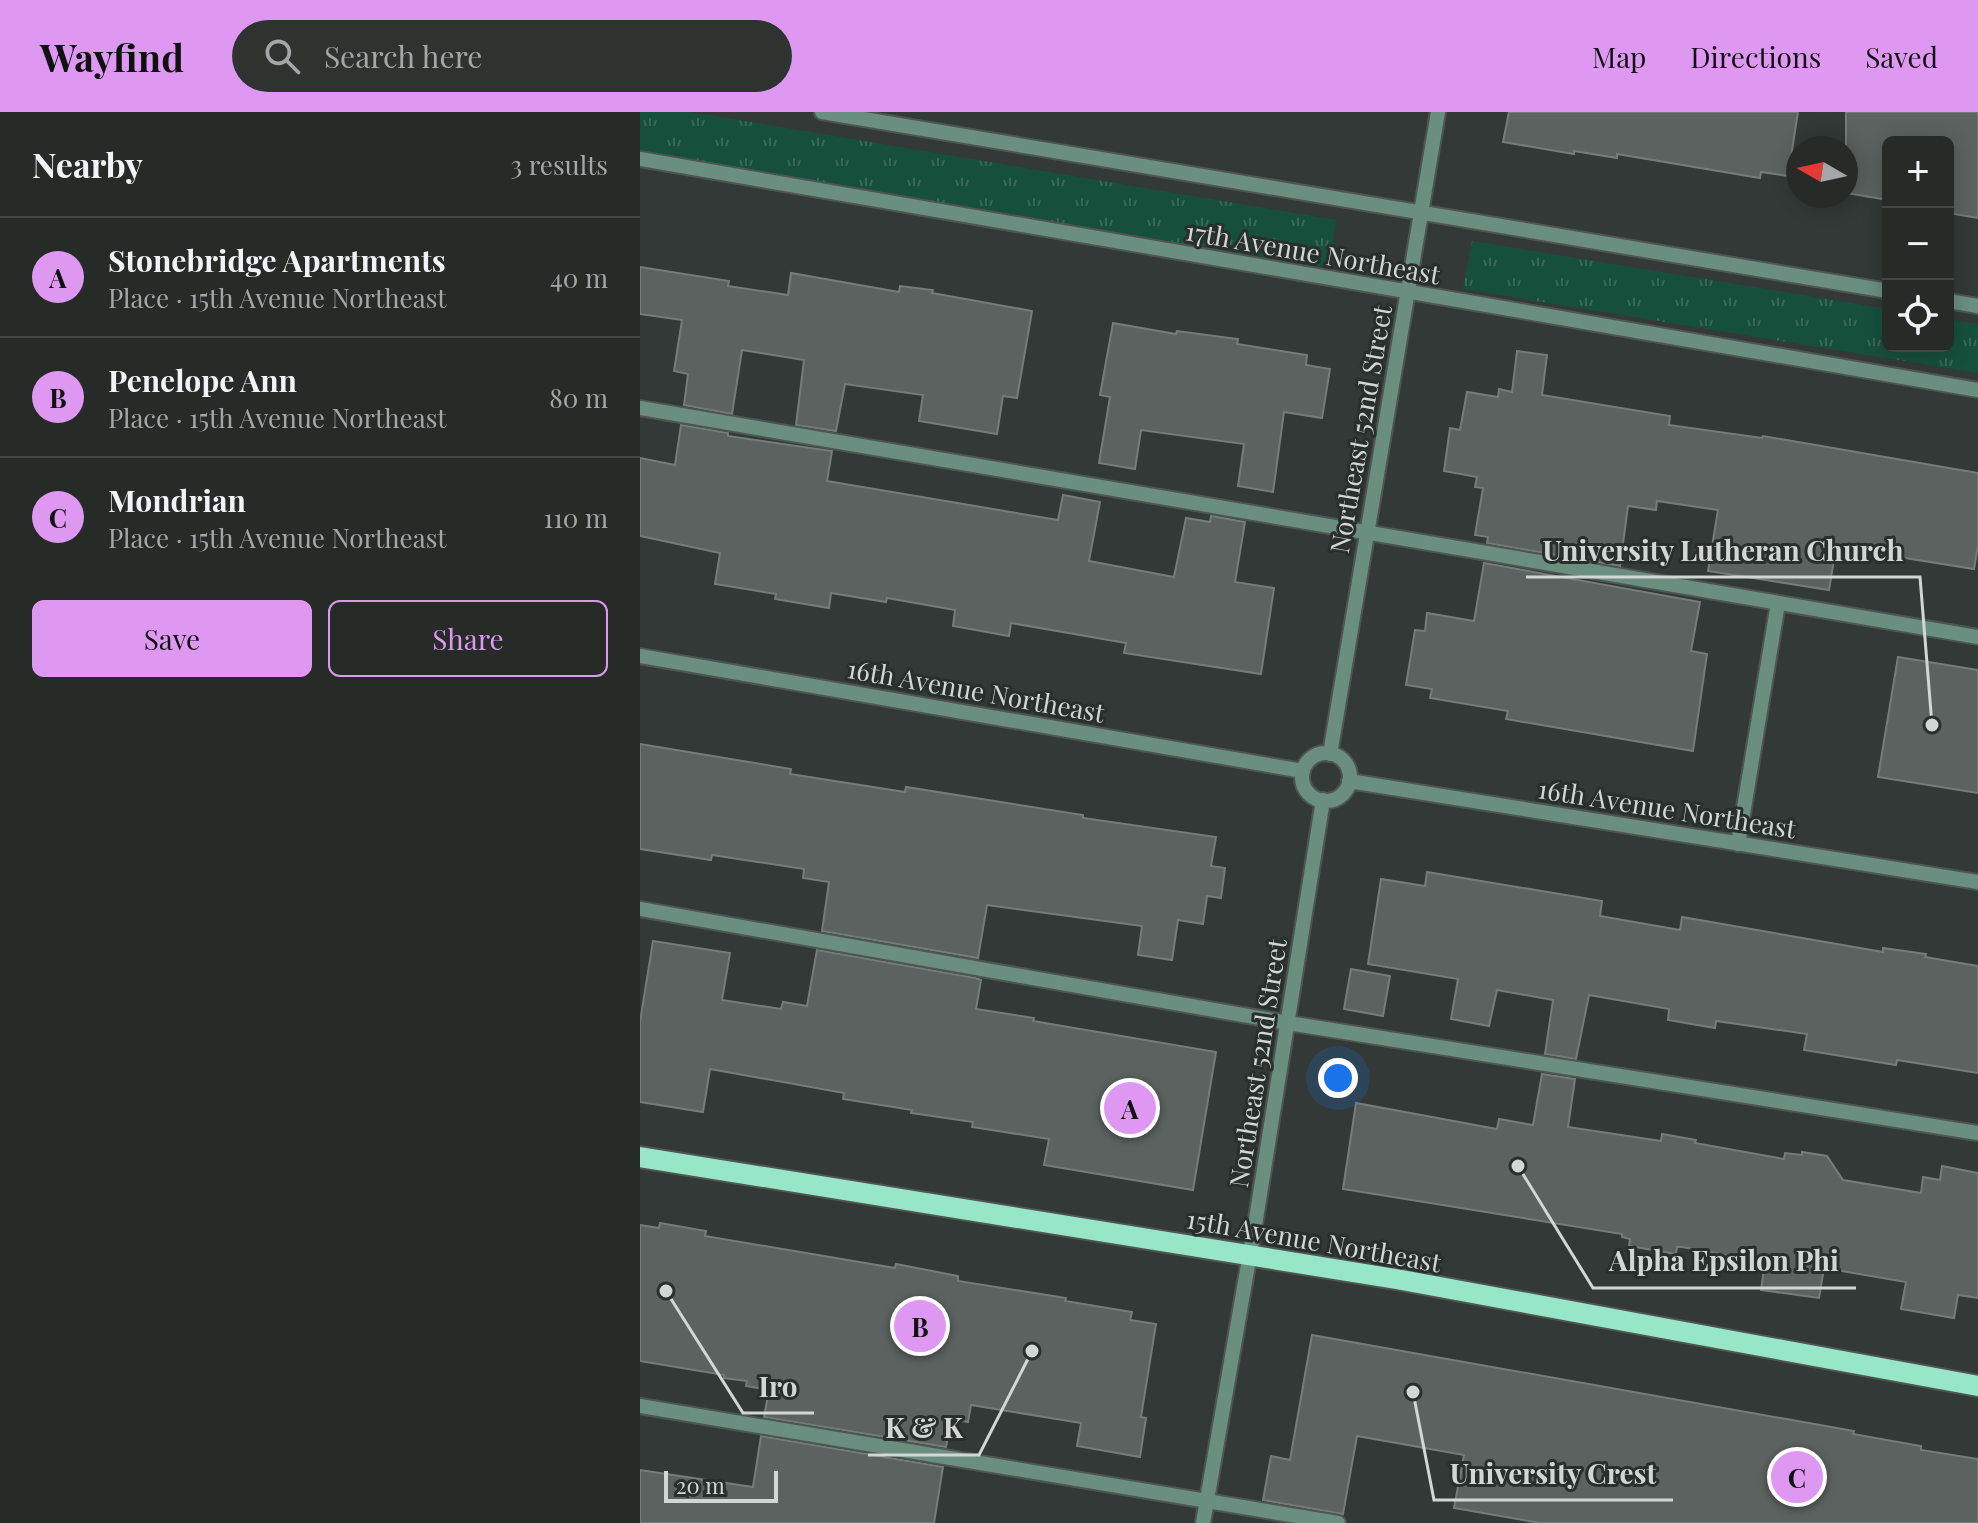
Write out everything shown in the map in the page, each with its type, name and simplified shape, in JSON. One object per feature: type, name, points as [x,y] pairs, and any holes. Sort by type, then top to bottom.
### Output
[{"type":"main road","name":"15th Avenue Northeast","points":[[640,1157],[1250,1254],[1978,1386]]},
{"type":"street","points":[[822,112],[1882,290]]},
{"type":"street","name":"Northeast 52nd Street","points":[[1330,754],[1438,112]]},
{"type":"street","name":"17th Avenue Northeast","points":[[640,159],[1978,390]]},
{"type":"street","points":[[1954,302],[1978,306]]},
{"type":"street","points":[[640,408],[1978,637]]},
{"type":"street","points":[[1738,844],[1778,603]]},
{"type":"street","name":"16th Avenue Northeast","points":[[640,656],[1303,771]]},
{"type":"street","points":[[1330,754],[1345,762],[1349,781],[1340,797],[1323,800],[1306,791],[1303,771],[1315,756],[1330,754]]},
{"type":"street","name":"16th Avenue Northeast","points":[[1349,781],[1978,882]]},
{"type":"street","name":"Northeast 52nd Street","points":[[1203,1523],[1323,800]]},
{"type":"street","points":[[640,909],[1288,1023],[1978,1133]]},
{"type":"street","points":[[640,1406],[1338,1523]]},
{"type":"green space","points":[[640,112],[690,112],[1336,220],[1329,268],[640,152]]},
{"type":"green space","points":[[1472,241],[1882,308],[1882,352],[1954,352],[1954,320],[1978,324],[1978,373],[1463,289]]},
{"type":"building","points":[[1509,112],[1798,112],[1794,136],[1786,136],[1786,176],[1761,172],[1760,178],[1617,154],[1617,158],[1574,151],[1574,154],[1503,142]]},
{"type":"building","points":[[1846,112],[1978,112],[1978,218],[1954,214],[1954,136],[1882,136],[1882,199],[1858,195],[1858,136],[1846,136]]},
{"type":"building","points":[[640,267],[729,281],[728,286],[788,295],[791,273],[899,292],[900,286],[933,290],[932,293],[1032,311],[1017,398],[1003,396],[997,434],[919,421],[923,395],[845,384],[836,431],[796,425],[804,360],[742,350],[732,414],[684,405],[688,374],[674,371],[682,320],[640,314]]},
{"type":"building","points":[[1113,323],[1176,334],[1177,331],[1238,339],[1237,344],[1307,355],[1306,365],[1330,369],[1322,418],[1284,412],[1273,492],[1238,486],[1244,444],[1141,430],[1135,469],[1099,463],[1110,397],[1100,395]]},
{"type":"building","points":[[1517,351],[1547,355],[1542,395],[1670,416],[1669,425],[1763,436],[1978,473],[1978,546],[1974,569],[1836,547],[1829,590],[1708,571],[1718,510],[1657,501],[1656,510],[1628,506],[1620,566],[1487,543],[1488,537],[1475,535],[1483,488],[1475,487],[1477,477],[1444,471],[1450,428],[1460,430],[1467,392],[1498,397],[1499,389],[1512,392]]},
{"type":"building","points":[[681,425],[728,433],[728,436],[832,451],[827,481],[1058,520],[1063,495],[1100,502],[1089,561],[1174,577],[1186,518],[1210,522],[1211,516],[1245,522],[1235,582],[1274,588],[1261,674],[1124,653],[1126,643],[1011,623],[1009,636],[953,626],[955,610],[887,598],[886,602],[831,593],[829,608],[775,599],[776,594],[715,584],[720,553],[640,536],[640,458],[675,465]]},
{"type":"building","points":[[1484,563],[1700,602],[1691,651],[1707,654],[1693,751],[1506,719],[1508,711],[1430,698],[1432,689],[1406,685],[1415,630],[1425,631],[1427,613],[1474,621]]},
{"type":"building","points":[[1898,657],[1978,670],[1978,793],[1878,777]]},
{"type":"building","points":[[640,744],[791,769],[790,774],[905,792],[906,787],[1083,815],[1083,818],[1216,837],[1211,866],[1225,868],[1221,898],[1207,896],[1203,924],[1178,920],[1172,960],[1138,955],[1142,926],[987,905],[978,958],[822,931],[829,882],[803,878],[804,869],[712,855],[711,860],[640,849]]},
{"type":"building","points":[[1427,872],[1602,901],[1600,916],[1680,930],[1682,917],[1883,952],[1883,948],[1926,954],[1925,957],[1978,966],[1978,1073],[1897,1060],[1896,1065],[1804,1050],[1807,1034],[1716,1021],[1715,1028],[1668,1020],[1669,1009],[1589,995],[1576,1059],[1545,1054],[1553,1000],[1497,990],[1489,1026],[1451,1019],[1458,979],[1368,964],[1381,879],[1425,886]]},
{"type":"building","points":[[653,941],[730,953],[722,1000],[781,1009],[783,1002],[807,1006],[817,950],[981,980],[976,1009],[1216,1052],[1193,1190],[1044,1165],[1049,1139],[972,1127],[973,1122],[843,1099],[844,1093],[710,1069],[703,1112],[640,1102],[640,1022]]},
{"type":"building","points":[[1351,969],[1390,976],[1383,1016],[1344,1009]]},
{"type":"building","points":[[1542,1074],[1575,1079],[1568,1127],[1661,1141],[1662,1134],[1784,1159],[1785,1153],[1827,1156],[1843,1180],[1921,1193],[1923,1177],[1940,1180],[1942,1166],[1978,1173],[1978,1298],[1958,1295],[1954,1318],[1901,1309],[1906,1282],[1824,1268],[1819,1298],[1761,1290],[1765,1262],[1682,1247],[1677,1247],[1676,1254],[1629,1246],[1630,1239],[1622,1237],[1622,1234],[1343,1189],[1356,1103],[1497,1129],[1499,1119],[1533,1125]]},
{"type":"building","points":[[660,1223],[706,1231],[705,1236],[895,1268],[896,1264],[958,1276],[958,1281],[1132,1312],[1130,1320],[1156,1324],[1141,1417],[1146,1418],[1140,1457],[1077,1446],[1081,1423],[971,1405],[968,1422],[951,1419],[946,1447],[764,1417],[769,1390],[746,1386],[747,1381],[724,1378],[724,1375],[640,1361],[640,1225],[659,1228]]},
{"type":"building","points":[[1312,1335],[1854,1431],[1853,1434],[1921,1446],[1921,1450],[1978,1459],[1978,1523],[1540,1523],[1454,1508],[1464,1455],[1357,1436],[1343,1514],[1263,1500],[1271,1456],[1290,1460]]},
{"type":"building","points":[[761,1436],[943,1467],[934,1523],[640,1523],[640,1470],[753,1487]]},
{"type":"place","name":"University Lutheran Church","points":[[1932,725]]},
{"type":"place","name":"Stonebridge Apartments","points":[[1130,1108]]},
{"type":"place","name":"Alpha Epsilon Phi","points":[[1518,1166]]},
{"type":"place","name":"Iro","points":[[666,1291]]},
{"type":"place","name":"Penelope Ann","points":[[920,1326]]},
{"type":"place","name":"K & K","points":[[1032,1351]]},
{"type":"place","name":"University Crest","points":[[1413,1392]]},
{"type":"place","name":"Mondrian","points":[[1797,1477]]}]
